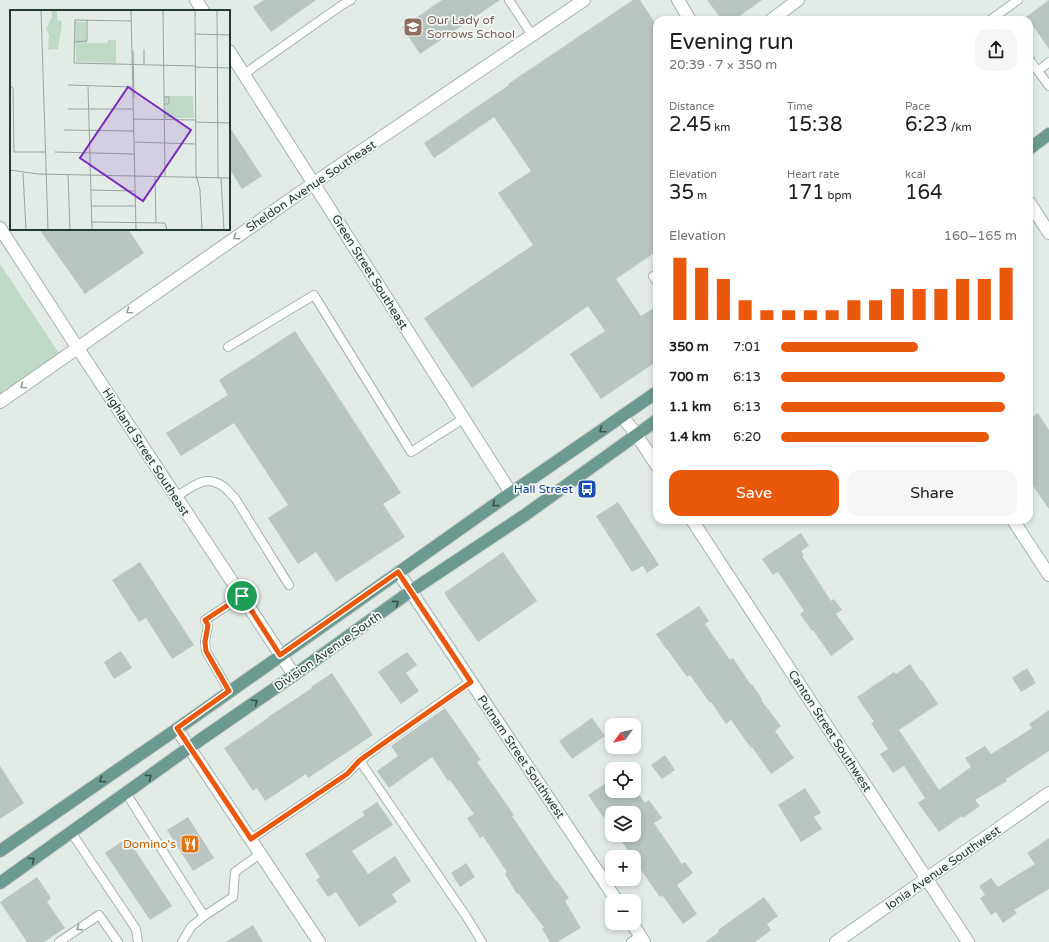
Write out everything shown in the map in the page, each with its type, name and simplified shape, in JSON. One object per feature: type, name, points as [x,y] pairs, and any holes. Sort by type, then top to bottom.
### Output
[{"type":"main road","points":[[1033,146],[1049,134]]},
{"type":"main road","name":"Division Avenue South","points":[[0,851],[653,395]]},
{"type":"main road","name":"Division Avenue South","points":[[0,883],[190,747],[411,592],[524,515],[653,423]]},
{"type":"street","points":[[196,0],[202,10]]},
{"type":"street","name":"Sheldon Avenue Southeast","points":[[0,402],[314,183],[584,0]]},
{"type":"street","points":[[678,0],[688,16]]},
{"type":"street","points":[[776,16],[798,0]]},
{"type":"street","name":"Green Street Southeast","points":[[230,53],[511,493]]},
{"type":"street","points":[[1033,208],[1049,233]]},
{"type":"street","name":"Highland Street Southeast","points":[[0,228],[294,675]]},
{"type":"street","points":[[622,416],[653,460]]},
{"type":"street","name":"Canton Street Southwest","points":[[695,524],[968,942]]},
{"type":"street","points":[[1015,524],[1049,576]]},
{"type":"street","name":"Putnam Street Southwest","points":[[398,572],[612,894]]},
{"type":"street","points":[[177,728],[319,942]]},
{"type":"street","name":"Ionia Avenue Southwest","points":[[836,942],[1049,792]]},
{"type":"street","points":[[634,930],[638,940]]},
{"type":"lane","points":[[244,74],[351,0]]},
{"type":"lane","points":[[509,0],[532,35]]},
{"type":"lane","points":[[998,16],[1018,0]]},
{"type":"lane","points":[[1038,71],[1049,62]]},
{"type":"lane","points":[[1033,64],[1049,86]]},
{"type":"lane","points":[[228,347],[314,295],[411,452],[464,419]]},
{"type":"lane","points":[[176,497],[198,482],[211,480],[223,487],[235,498],[289,585]]},
{"type":"lane","points":[[229,691],[206,651],[205,642],[208,625],[205,620],[242,596]]},
{"type":"lane","points":[[251,839],[347,774],[360,760],[471,682]]},
{"type":"lane","points":[[360,760],[482,942]]},
{"type":"lane","points":[[126,793],[204,916]]},
{"type":"lane","points":[[71,832],[136,929],[138,942]]},
{"type":"lane","points":[[182,942],[191,927],[204,916],[233,897],[235,872],[260,854]]},
{"type":"lane","points":[[59,942],[99,915],[118,942]]},
{"type":"green space","points":[[0,264],[62,358],[0,402]]},
{"type":"building","points":[[264,0],[316,0],[271,32],[253,7]]},
{"type":"building","points":[[442,0],[500,0],[420,54],[402,27]]},
{"type":"building","points":[[633,0],[640,0],[653,20],[653,254],[616,279],[641,316],[653,308],[653,364],[601,399],[570,354],[605,331],[588,306],[472,388],[424,318],[533,245],[498,193],[531,171],[494,117],[434,158],[424,143],[509,85],[508,84]]},
{"type":"building","points":[[707,0],[762,0],[740,16],[719,16]]},
{"type":"building","points":[[1049,0],[1049,49],[1033,26],[1033,16],[1027,16]]},
{"type":"building","points":[[230,128],[262,176],[242,189],[230,170]]},
{"type":"building","points":[[40,230],[129,230],[144,253],[85,294]]},
{"type":"building","points":[[295,331],[401,493],[383,504],[405,537],[336,582],[316,552],[298,564],[268,518],[288,505],[234,423],[181,456],[166,433],[228,395],[219,380]]},
{"type":"building","points":[[1038,413],[1049,430],[1049,509],[1033,486],[1033,416]]},
{"type":"building","points":[[618,502],[659,565],[647,573],[643,566],[632,572],[596,516]]},
{"type":"building","points":[[801,533],[809,546],[801,551],[804,555],[802,556],[831,601],[834,599],[842,610],[836,614],[854,639],[831,656],[800,614],[804,611],[778,572],[773,575],[762,559]]},
{"type":"building","points":[[503,552],[537,601],[478,642],[444,593]]},
{"type":"building","points":[[140,562],[194,645],[172,659],[146,618],[139,622],[112,580]]},
{"type":"building","points":[[699,606],[709,621],[705,624],[730,660],[733,658],[762,699],[761,700],[781,726],[775,731],[794,758],[771,774],[731,720],[726,724],[690,675],[687,677],[656,634]]},
{"type":"building","points":[[121,651],[132,668],[114,679],[104,662]]},
{"type":"building","points":[[407,652],[417,665],[406,673],[419,691],[401,704],[378,672]]},
{"type":"building","points":[[910,664],[938,704],[899,730],[939,790],[971,767],[965,758],[985,746],[991,754],[1032,728],[1029,724],[1049,710],[1049,751],[1006,779],[1007,781],[975,800],[980,806],[939,832],[918,803],[925,798],[904,766],[893,773],[880,754],[888,749],[871,723],[874,722],[857,697],[894,672],[896,674]]},
{"type":"building","points":[[1027,668],[1036,683],[1021,692],[1012,678]]},
{"type":"building","points":[[332,673],[373,735],[308,778],[306,774],[265,801],[257,788],[253,791],[224,748]]},
{"type":"building","points":[[445,708],[481,760],[477,762],[514,815],[512,816],[569,898],[565,901],[581,928],[557,942],[550,942],[542,929],[544,928],[518,893],[517,894],[505,874],[507,872],[483,836],[480,838],[467,818],[474,814],[450,780],[448,781],[432,757],[389,788],[377,771],[398,756],[391,746]]},
{"type":"building","points":[[592,718],[605,736],[572,759],[559,741]]},
{"type":"building","points":[[665,755],[675,770],[662,779],[651,765]]},
{"type":"building","points":[[0,766],[24,803],[0,819]]},
{"type":"building","points":[[605,784],[605,798],[641,798],[645,803],[649,800],[662,818],[654,823],[682,864],[685,862],[693,873],[677,885],[697,914],[683,924],[662,895],[660,897],[641,870],[641,850],[628,850],[622,842],[641,842],[641,806],[605,806],[605,816],[603,817],[588,795]]},
{"type":"building","points":[[805,788],[821,813],[814,817],[822,829],[801,842],[778,805]]},
{"type":"building","points":[[377,802],[393,825],[352,851],[368,874],[395,856],[411,881],[392,894],[397,902],[359,927],[336,892],[328,897],[316,880],[320,877],[305,854],[365,815],[362,812]]},
{"type":"building","name":"Domino's","points":[[188,817],[214,858],[193,871],[167,830]]},
{"type":"building","points":[[127,838],[172,906],[150,920],[105,853]]},
{"type":"building","points":[[1049,838],[1049,889],[1014,910],[1017,913],[1003,923],[996,912],[991,915],[980,898],[985,895],[979,886],[991,878],[998,887],[1035,864],[1027,853]]},
{"type":"building","points":[[466,863],[475,877],[460,887],[451,873]]},
{"type":"building","points":[[37,877],[51,898],[47,902],[65,928],[44,942],[27,942],[0,902]]},
{"type":"building","points":[[764,897],[778,916],[767,924],[771,930],[755,942],[705,942],[719,932],[718,930]]},
{"type":"building","points":[[253,925],[263,942],[226,942]]},
{"type":"place","name":"Our Lady of Sorrows School","points":[[413,27]]},
{"type":"place","name":"Hall Street","points":[[587,489]]},
{"type":"place","name":"Domino's","points":[[190,844]]},
{"type":"route","points":[[398,572],[471,682],[360,760],[347,774],[251,839],[177,728],[229,691],[206,651],[205,642],[208,625],[205,620],[242,596],[280,655],[398,572]]}]
